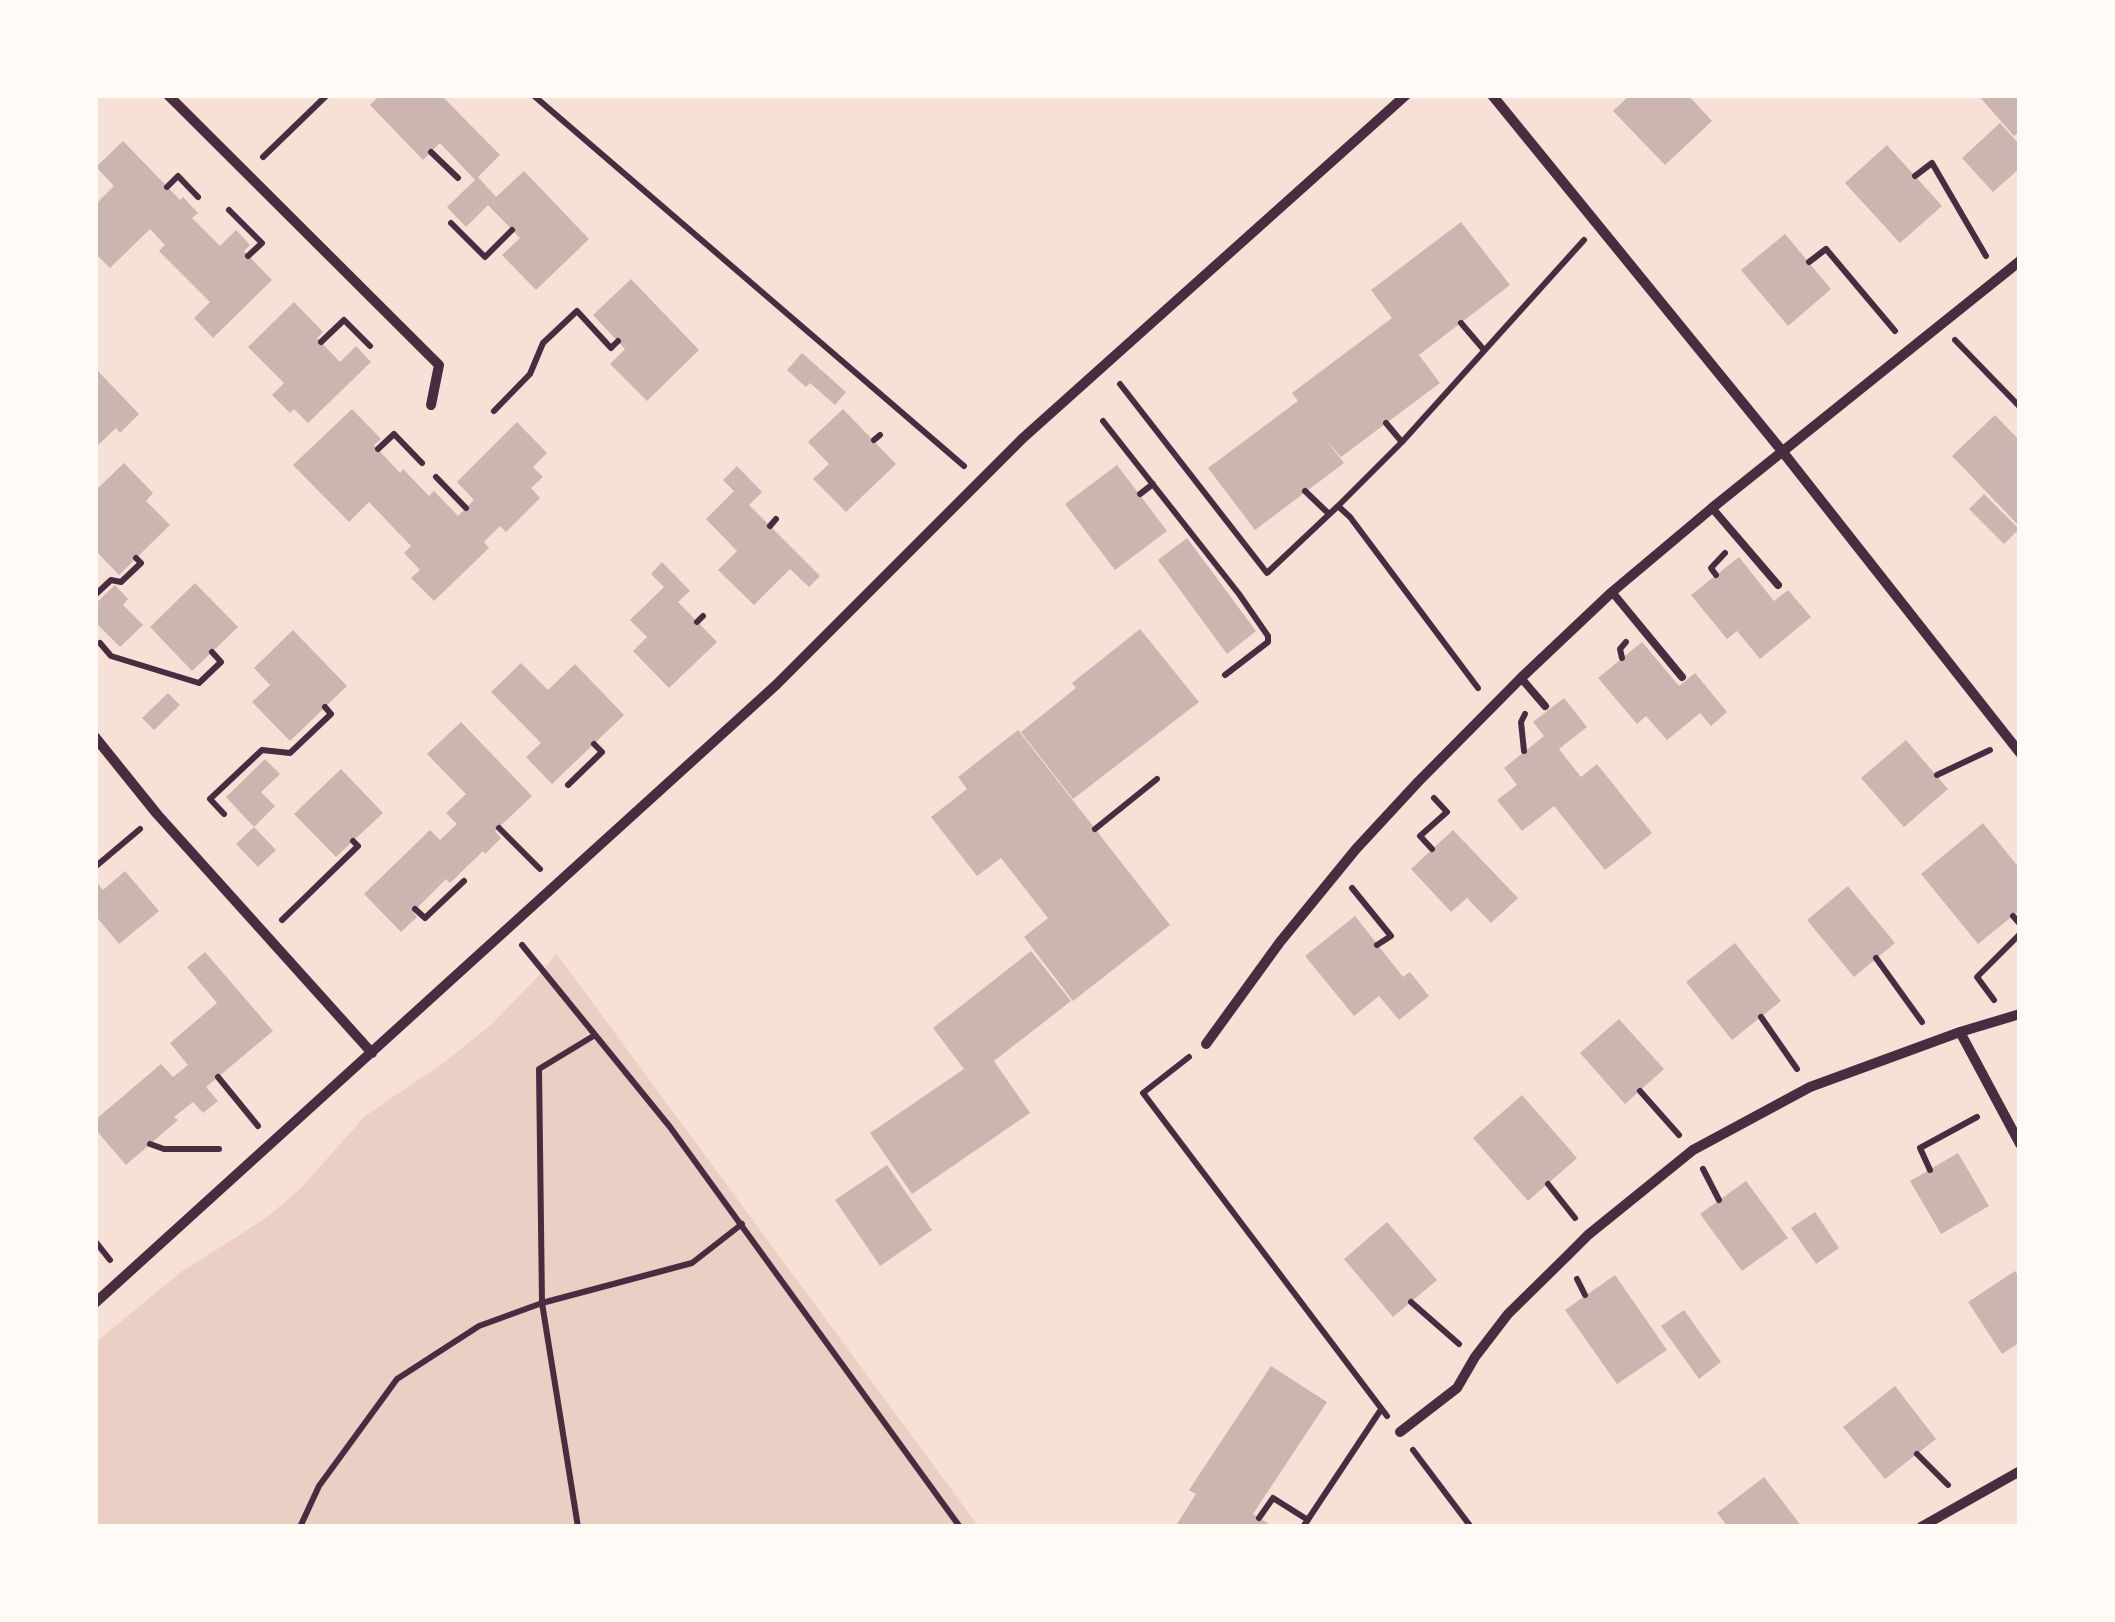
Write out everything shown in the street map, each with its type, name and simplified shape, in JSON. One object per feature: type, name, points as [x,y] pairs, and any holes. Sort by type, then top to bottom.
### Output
[{"type":"street","points":[[168,95],[439,366],[431,405]]},
{"type":"street","points":[[95,1303],[776,685],[1023,438],[1104,363],[1406,95]]},
{"type":"street","points":[[1492,95],[1782,450],[2020,753]]},
{"type":"street","points":[[1206,1044],[1280,942],[1338,871],[1418,782],[1521,678],[1612,592],[1712,508],[2020,261]]},
{"type":"street","points":[[95,737],[157,814],[372,1053]]},
{"type":"street","points":[[1400,1432],[1457,1388],[1508,1314],[1588,1235],[1693,1150],[1810,1086],[2020,1014]]},
{"type":"street","points":[[1960,1032],[2020,1144]]},
{"type":"street","points":[[1921,1527],[2020,1471]]},
{"type":"lane","points":[[1712,508],[1778,585]]},
{"type":"lane","points":[[1612,592],[1682,678]]},
{"type":"lane","points":[[1521,678],[1545,706]]},
{"type":"path","points":[[247,173],[327,95]]},
{"type":"path","points":[[533,95],[980,481]]},
{"type":"path","points":[[431,152],[458,178]]},
{"type":"path","points":[[1915,176],[1932,163],[1999,278]]},
{"type":"path","points":[[167,187],[178,176],[198,197]]},
{"type":"path","points":[[229,210],[262,243],[248,256]]},
{"type":"path","points":[[451,222],[485,257],[512,230]]},
{"type":"path","points":[[1104,363],[1267,574],[1402,442],[1598,224]]},
{"type":"path","points":[[1809,262],[1826,249],[1910,349]]},
{"type":"path","points":[[494,411],[530,374],[543,343],[577,311],[611,348],[618,342]]},
{"type":"path","points":[[321,342],[344,320],[370,346]]},
{"type":"path","points":[[1461,323],[1484,350]]},
{"type":"path","points":[[1940,324],[2020,407]]},
{"type":"path","points":[[1103,421],[1268,636],[1268,642],[1225,675]]},
{"type":"path","points":[[1386,423],[1402,442]]},
{"type":"path","points":[[378,449],[394,434],[422,463]]},
{"type":"path","points":[[436,476],[466,508]]},
{"type":"path","points":[[1140,494],[1153,484]]},
{"type":"path","points":[[1305,491],[1329,514]]},
{"type":"path","points":[[1338,506],[1350,516],[1492,706]]},
{"type":"path","points":[[95,595],[111,580],[122,582],[141,563],[136,558]]},
{"type":"path","points":[[100,643],[112,656],[199,684],[221,662],[212,652]]},
{"type":"path","points":[[224,814],[210,800],[262,750],[290,754],[331,714],[325,707]]},
{"type":"path","points":[[1937,775],[2010,740]]},
{"type":"path","points":[[568,785],[602,752],[594,744]]},
{"type":"path","points":[[1095,829],[1157,779]]},
{"type":"path","points":[[1418,782],[1447,812],[1420,836],[1432,849]]},
{"type":"path","points":[[95,867],[157,814]]},
{"type":"path","points":[[499,828],[557,886]]},
{"type":"path","points":[[266,935],[358,846],[353,841]]},
{"type":"path","points":[[1338,871],[1391,936],[1378,945]]},
{"type":"path","points":[[416,909],[425,918],[464,881]]},
{"type":"path","points":[[2013,916],[2020,924]]},
{"type":"path","points":[[509,928],[670,1127],[960,1527]]},
{"type":"path","points":[[2007,1018],[1978,977],[2020,934]]},
{"type":"path","points":[[1876,958],[1936,1042]]},
{"type":"path","points":[[1760,1017],[1810,1086]]},
{"type":"path","points":[[578,1527],[542,1303],[539,1068],[595,1036]]},
{"type":"path","points":[[1206,1044],[1143,1093],[1471,1527]]},
{"type":"path","points":[[218,1076],[273,1144]]},
{"type":"path","points":[[1640,1090],[1693,1150]]},
{"type":"path","points":[[1930,1170],[1920,1148],[1999,1104]]},
{"type":"path","points":[[150,1144],[164,1149],[219,1149]]},
{"type":"path","points":[[1548,1184],[1588,1235]]},
{"type":"path","points":[[300,1527],[319,1486],[397,1379],[479,1326],[542,1303],[692,1263],[742,1224]]},
{"type":"path","points":[[1411,1302],[1475,1357]]},
{"type":"path","points":[[1260,1518],[1272,1498],[1305,1524],[1382,1408]]},
{"type":"path","points":[[1918,1454],[1964,1502]]},
{"type":"shaded area","points":[[556,953],[979,1527],[95,1527],[95,1343],[181,1272],[266,1218],[302,1187],[365,1116],[492,1024]]},
{"type":"building","points":[[380,95],[441,95],[500,155],[478,177],[496,197],[524,171],[589,239],[536,290],[502,255],[520,238],[488,205],[466,227],[447,207],[475,180],[440,143],[423,160],[370,105]]},
{"type":"building","points":[[1630,95],[1688,95],[1712,121],[1665,165],[1613,111]]},
{"type":"building","points":[[1978,95],[2020,95],[2020,131],[2014,136]]},
{"type":"building","points":[[2000,123],[2020,145],[2020,168],[1993,192],[1962,158]]},
{"type":"building","points":[[123,141],[180,200],[183,197],[198,213],[192,218],[220,246],[236,230],[250,245],[244,251],[272,280],[213,338],[194,318],[210,302],[159,251],[165,245],[150,229],[110,268],[95,253],[95,205],[114,186],[96,167]]},
{"type":"building","points":[[1887,145],[1942,206],[1900,243],[1845,183]]},
{"type":"building","points":[[1461,222],[1510,285],[1419,355],[1440,383],[1341,457],[1325,439],[1344,463],[1255,530],[1208,468],[1298,401],[1292,393],[1392,318],[1371,290]]},
{"type":"building","points":[[1785,234],[1831,289],[1788,326],[1741,270]]},
{"type":"building","points":[[631,279],[699,350],[647,401],[610,364],[625,349],[593,315]]},
{"type":"building","points":[[294,302],[323,332],[317,338],[340,362],[356,346],[371,362],[308,423],[294,409],[290,413],[272,395],[284,383],[248,347]]},
{"type":"building","points":[[802,353],[846,392],[835,405],[810,383],[806,387],[787,370]]},
{"type":"building","points":[[95,368],[139,414],[120,433],[116,428],[95,448]]},
{"type":"building","points":[[352,409],[381,439],[374,445],[400,473],[403,469],[429,496],[434,491],[458,516],[474,500],[457,482],[517,422],[547,453],[533,467],[543,477],[531,488],[540,498],[506,532],[500,526],[484,542],[489,548],[434,601],[411,578],[420,570],[404,553],[411,546],[369,502],[349,522],[293,465]]},
{"type":"building","points":[[843,409],[896,464],[846,512],[813,479],[829,464],[808,442]]},
{"type":"building","points":[[1995,415],[2020,441],[2020,527],[1952,456]]},
{"type":"building","points":[[124,463],[153,493],[146,501],[170,525],[119,575],[98,553],[95,556],[95,491]]},
{"type":"building","points":[[1117,465],[1167,531],[1115,570],[1065,504]]},
{"type":"building","points":[[737,466],[762,492],[749,505],[820,576],[809,587],[790,569],[754,605],[718,570],[737,551],[706,519],[734,491],[723,480]]},
{"type":"building","points":[[1984,494],[2019,529],[2004,544],[1969,509]]},
{"type":"building","points":[[1187,538],[1256,631],[1227,654],[1158,560]]},
{"type":"building","points":[[1739,557],[1774,601],[1788,590],[1811,617],[1760,659],[1737,631],[1727,639],[1691,595]]},
{"type":"building","points":[[662,562],[690,591],[678,602],[717,642],[669,688],[633,651],[647,637],[630,620],[664,587],[651,574]]},
{"type":"building","points":[[195,583],[238,627],[192,671],[150,627]]},
{"type":"building","points":[[115,585],[128,599],[123,605],[143,625],[120,647],[95,622],[95,604]]},
{"type":"building","points":[[1140,629],[1199,702],[1073,799],[1021,732],[1076,688],[1072,683]]},
{"type":"building","points":[[293,630],[347,686],[290,741],[252,702],[270,685],[254,668]]},
{"type":"building","points":[[1642,642],[1679,686],[1695,673],[1727,712],[1711,726],[1700,713],[1667,740],[1646,716],[1637,724],[1598,678]]},
{"type":"building","points":[[521,663],[548,690],[575,664],[624,715],[552,784],[526,757],[541,743],[491,692]]},
{"type":"building","points":[[168,693],[180,705],[154,730],[142,718]]},
{"type":"building","points":[[1564,698],[1587,727],[1559,749],[1581,777],[1597,764],[1652,833],[1605,870],[1554,806],[1522,831],[1497,800],[1517,785],[1504,768],[1544,736],[1533,722]]},
{"type":"building","points":[[461,722],[532,796],[495,831],[501,838],[450,883],[446,879],[413,912],[417,917],[401,932],[364,894],[430,830],[440,840],[457,824],[446,813],[466,794],[427,754]]},
{"type":"building","points":[[1018,730],[1170,925],[1073,1001],[1024,937],[1048,918],[1001,858],[977,876],[931,817],[967,789],[958,777]]},
{"type":"building","points":[[1906,740],[1948,789],[1904,827],[1861,778]]},
{"type":"building","points":[[265,759],[280,774],[261,792],[275,806],[254,827],[226,797]]},
{"type":"building","points":[[341,769],[383,813],[336,857],[294,814]]},
{"type":"building","points":[[1983,823],[2020,869],[2020,910],[1978,944],[1921,874]]},
{"type":"building","points":[[254,827],[276,850],[258,867],[236,844]]},
{"type":"building","points":[[1453,830],[1518,898],[1491,923],[1467,898],[1451,912],[1411,869]]},
{"type":"building","points":[[125,871],[159,911],[119,944],[95,915],[95,880],[103,890]]},
{"type":"building","points":[[1848,886],[1895,943],[1854,977],[1807,920]]},
{"type":"building","points":[[1355,916],[1403,977],[1410,972],[1429,996],[1399,1020],[1379,996],[1354,1016],[1305,956]]},
{"type":"building","points":[[1735,943],[1781,1001],[1732,1040],[1686,982]]},
{"type":"building","points":[[1031,951],[1071,1001],[994,1061],[1030,1113],[912,1194],[870,1133],[964,1069],[933,1028]]},
{"type":"building","points":[[205,952],[273,1031],[206,1087],[218,1101],[203,1113],[193,1102],[126,1165],[95,1129],[95,1120],[161,1064],[173,1077],[188,1065],[170,1043],[217,1003],[187,967]]},
{"type":"building","points":[[1619,1019],[1664,1069],[1625,1104],[1580,1053]]},
{"type":"building","points":[[1522,1095],[1577,1158],[1528,1201],[1473,1138]]},
{"type":"building","points":[[1958,1153],[1989,1206],[1941,1234],[1910,1181]]},
{"type":"building","points":[[887,1165],[932,1230],[880,1266],[835,1200]]},
{"type":"building","points":[[1746,1181],[1788,1238],[1742,1271],[1700,1214]]},
{"type":"building","points":[[1815,1212],[1839,1248],[1816,1264],[1791,1228]]},
{"type":"building","points":[[1387,1222],[1437,1280],[1393,1317],[1344,1259]]},
{"type":"building","points":[[2015,1271],[2020,1279],[2020,1342],[2002,1354],[1968,1302]]},
{"type":"building","points":[[1615,1275],[1667,1350],[1617,1384],[1565,1310]]},
{"type":"building","points":[[1684,1310],[1721,1362],[1699,1379],[1661,1326]]},
{"type":"building","points":[[1271,1366],[1327,1402],[1253,1514],[1269,1524],[1175,1527],[1196,1494],[1189,1490]]},
{"type":"building","points":[[1895,1386],[1936,1439],[1885,1479],[1843,1427]]},
{"type":"building","points":[[1764,1477],[1802,1527],[1728,1527],[1717,1513]]}]
